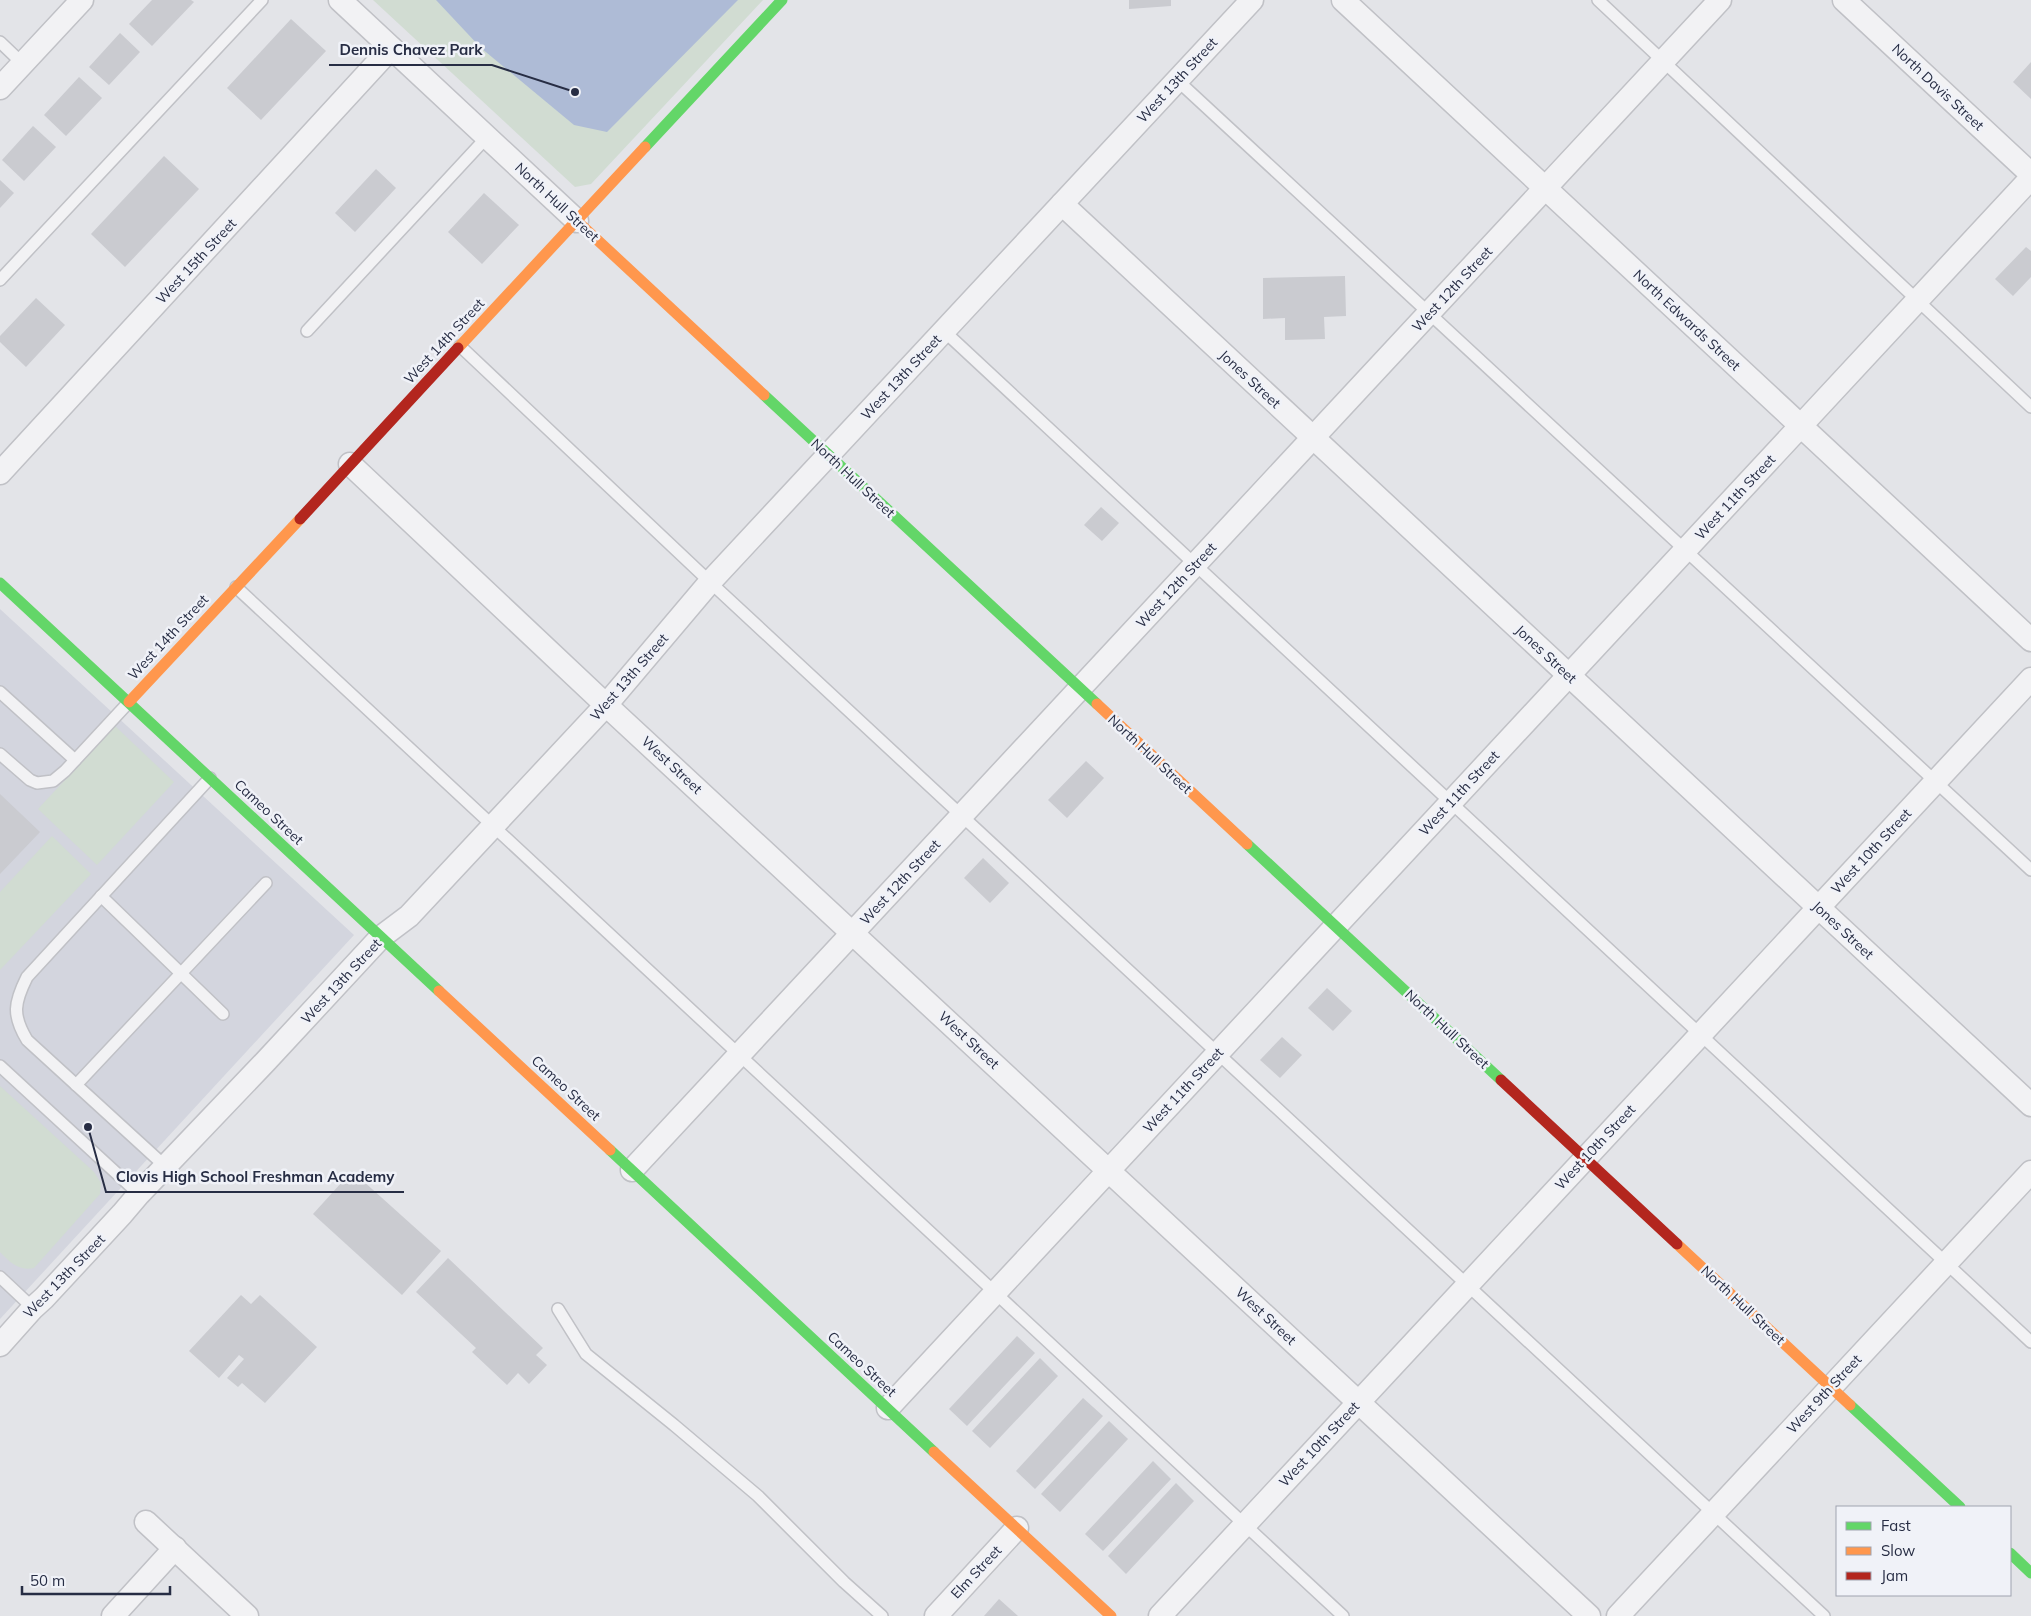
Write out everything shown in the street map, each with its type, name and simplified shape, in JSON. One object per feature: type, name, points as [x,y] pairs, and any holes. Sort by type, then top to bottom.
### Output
[{"type":"street","points":[[0,88],[82,0]]},
{"type":"street","name":"North Hull Street","points":[[340,0],[1959,1506]]},
{"type":"street","name":"West 14th Street","points":[[129,702],[782,0]]},
{"type":"street","name":"West 13th Street","points":[[0,1345],[381,936],[409,916],[493,827],[606,705],[710,582],[1252,0]]},
{"type":"street","name":"North Edwards Street","points":[[1343,0],[2031,640]]},
{"type":"street","name":"West 12th Street","points":[[632,1170],[1720,0]]},
{"type":"street","name":"North Davis Street","points":[[1844,0],[2031,174]]},
{"type":"street","name":"West 15th Street","points":[[0,473],[391,48]]},
{"type":"street","name":"West 11th Street","points":[[888,1408],[2031,178]]},
{"type":"street","name":"Jones Street","points":[[1062,204],[2031,1105]]},
{"type":"street","name":"West Street","points":[[350,464],[606,705],[1589,1616]]},
{"type":"street","name":"Cameo Street","points":[[0,582],[1111,1616]]},
{"type":"street","name":"West 10th Street","points":[[1160,1616],[2031,679]]},
{"type":"street","name":"West 9th Street","points":[[1618,1616],[2031,1172]]},
{"type":"street","points":[[146,1522],[247,1616]]},
{"type":"street","name":"Elm Street","points":[[936,1616],[1017,1528]]},
{"type":"street","points":[[113,1616],[175,1548]]},
{"type":"street","points":[[2011,1554],[2031,1573]]},
{"type":"lane","points":[[0,280],[262,0]]},
{"type":"lane","points":[[1598,0],[2031,407]]},
{"type":"lane","points":[[0,42],[23,64]]},
{"type":"lane","points":[[1177,80],[2031,870]]},
{"type":"lane","points":[[307,331],[487,137]]},
{"type":"lane","points":[[944,331],[2031,1342]]},
{"type":"lane","points":[[460,346],[710,582],[1824,1616]]},
{"type":"lane","points":[[236,587],[1343,1616]]},
{"type":"lane","points":[[0,692],[75,760]]},
{"type":"lane","points":[[0,754],[24,776],[37,784],[53,781],[129,702]]},
{"type":"lane","points":[[166,1167],[27,1040],[16,1019],[16,1006],[19,992],[27,977],[210,778]]},
{"type":"lane","points":[[76,1085],[266,883]]},
{"type":"lane","points":[[101,896],[223,1014]]},
{"type":"lane","points":[[0,1066],[139,1194]]},
{"type":"lane","points":[[0,1277],[33,1308]]},
{"type":"lane","points":[[558,1309],[586,1354],[758,1496],[844,1582],[882,1616]]},
{"type":"shaded area","points":[[373,0],[763,0],[591,184],[575,187]]},
{"type":"shaded area","points":[[0,609],[354,935],[0,1319]]},
{"type":"shaded area","points":[[115,726],[174,782],[97,865],[38,809]]},
{"type":"shaded area","points":[[52,836],[91,874],[0,970],[0,892]]},
{"type":"shaded area","points":[[0,1086],[94,1172],[101,1183],[100,1194],[34,1268],[19,1267],[11,1263],[0,1252]]},
{"type":"water","points":[[436,0],[738,0],[607,132],[574,125],[481,48]]},
{"type":"building","points":[[152,0],[191,0],[194,2],[152,46],[129,24]]},
{"type":"building","points":[[1129,0],[1171,0],[1171,6],[1129,9]]},
{"type":"building","points":[[291,19],[326,51],[261,120],[227,88]]},
{"type":"building","points":[[120,33],[140,52],[109,85],[89,67]]},
{"type":"building","points":[[2031,62],[2031,99],[2013,82]]},
{"type":"building","points":[[79,77],[102,98],[66,136],[44,115]]},
{"type":"building","points":[[33,126],[56,147],[24,181],[2,160]]},
{"type":"building","points":[[164,156],[199,189],[125,267],[91,234]]},
{"type":"building","points":[[376,169],[396,188],[355,232],[335,213]]},
{"type":"building","points":[[0,180],[14,193],[0,208]]},
{"type":"building","points":[[484,193],[519,225],[482,264],[448,232]]},
{"type":"building","points":[[2026,247],[2031,251],[2031,277],[2013,296],[1995,279]]},
{"type":"building","points":[[1345,276],[1346,316],[1324,317],[1325,339],[1285,340],[1285,318],[1263,319],[1263,278]]},
{"type":"building","points":[[36,298],[65,325],[26,367],[0,342],[0,336]]},
{"type":"building","points":[[1101,507],[1119,523],[1102,541],[1084,525]]},
{"type":"building","points":[[1086,761],[1104,778],[1067,818],[1048,800]]},
{"type":"building","points":[[0,794],[40,832],[0,874]]},
{"type":"building","points":[[983,858],[1009,883],[990,903],[964,878]]},
{"type":"building","points":[[1327,988],[1352,1011],[1333,1031],[1308,1008]]},
{"type":"building","points":[[1282,1037],[1302,1055],[1280,1078],[1260,1060]]},
{"type":"building","points":[[352,1171],[441,1251],[402,1295],[313,1214]]},
{"type":"building","points":[[448,1258],[543,1348],[536,1355],[547,1365],[529,1384],[518,1373],[507,1385],[472,1352],[476,1348],[416,1292]]},
{"type":"building","points":[[241,1295],[251,1304],[260,1295],[317,1347],[265,1403],[242,1383],[238,1387],[227,1378],[244,1359],[239,1355],[219,1378],[189,1351]]},
{"type":"building","points":[[1017,1336],[1035,1353],[967,1426],[949,1409]]},
{"type":"building","points":[[1040,1358],[1058,1376],[990,1448],[972,1431]]},
{"type":"building","points":[[1083,1398],[1103,1416],[1035,1489],[1016,1471]]},
{"type":"building","points":[[1109,1421],[1128,1439],[1060,1512],[1041,1494]]},
{"type":"building","points":[[1153,1461],[1171,1479],[1103,1551],[1085,1534]]},
{"type":"building","points":[[1176,1483],[1194,1501],[1126,1574],[1108,1556]]},
{"type":"building","points":[[999,1599],[1018,1616],[984,1616]]},
{"type":"traffic: fast","points":[[645,147],[782,0]]},
{"type":"traffic: fast","points":[[764,395],[1097,704]]},
{"type":"traffic: fast","points":[[0,583],[439,991]]},
{"type":"traffic: fast","points":[[1247,844],[1501,1080]]},
{"type":"traffic: fast","points":[[610,1150],[934,1452]]},
{"type":"traffic: fast","points":[[1850,1405],[1959,1506]]},
{"type":"traffic: fast","points":[[2011,1554],[2031,1573]]},
{"type":"traffic: slow","points":[[458,348],[645,147]]},
{"type":"traffic: slow","points":[[577,221],[764,395]]},
{"type":"traffic: slow","points":[[129,702],[300,519]]},
{"type":"traffic: slow","points":[[1097,704],[1247,844]]},
{"type":"traffic: slow","points":[[439,991],[610,1150]]},
{"type":"traffic: slow","points":[[1677,1244],[1850,1405]]},
{"type":"traffic: slow","points":[[934,1452],[1111,1616]]},
{"type":"traffic: jam","points":[[300,519],[458,348]]},
{"type":"traffic: jam","points":[[1501,1080],[1677,1244]]},
{"type":"place","name":"Dennis Chavez Park","points":[[575,92]]},
{"type":"place","name":"Clovis High School Freshman Academy","points":[[88,1127]]}]
